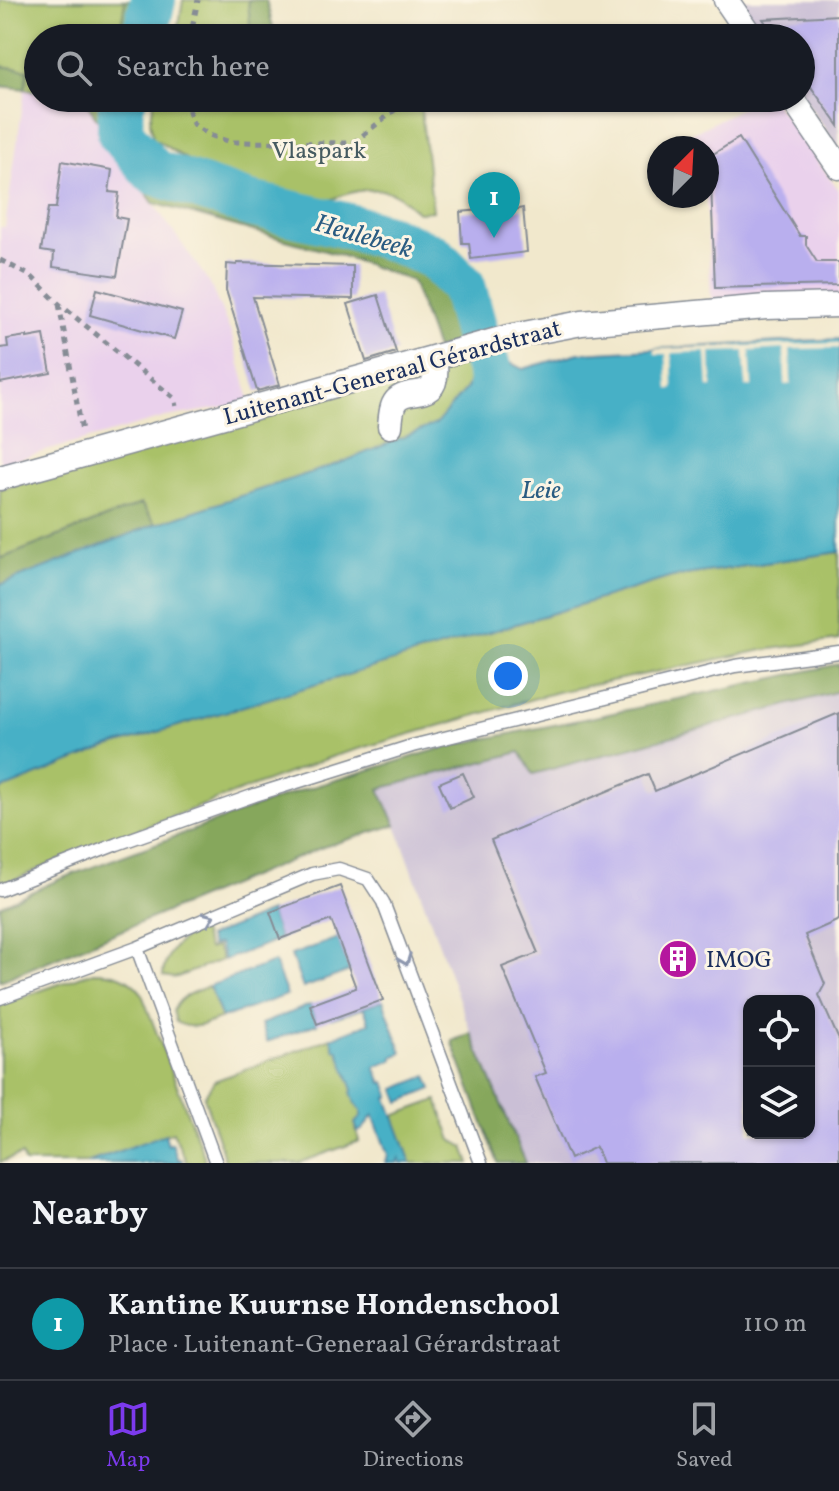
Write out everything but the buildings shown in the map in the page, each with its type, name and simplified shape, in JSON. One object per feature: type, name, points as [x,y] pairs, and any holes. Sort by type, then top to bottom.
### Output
[{"type":"street","points":[[726,0],[742,24]]},
{"type":"street","points":[[802,112],[839,167]]},
{"type":"street","name":"Luitenant-Generaal Gérardstraat","points":[[0,478],[440,360],[508,337],[582,323],[766,307],[839,305]]},
{"type":"street","points":[[390,426],[392,409],[397,400],[407,394],[427,391],[440,360]]},
{"type":"lane","points":[[0,890],[255,795],[412,746],[735,666],[839,652]]},
{"type":"lane","points":[[0,998],[137,948],[312,874],[339,869],[368,879],[383,902],[481,1163]]},
{"type":"lane","points":[[137,948],[216,1163]]},
{"type":"path","points":[[193,24],[198,0]]},
{"type":"path","points":[[189,112],[193,124],[209,135],[230,142],[353,143],[392,112]]},
{"type":"path","points":[[0,260],[31,276],[58,303],[174,398],[182,427]]},
{"type":"path","points":[[58,303],[79,422],[90,453]]},
{"type":"shaded area","points":[[739,0],[839,0],[839,149],[814,112],[815,24],[755,24]]},
{"type":"shaded area","points":[[24,96],[24,112],[92,112],[209,282],[231,333],[251,403],[166,417],[0,464],[0,227],[5,227]]},
{"type":"shaded area","points":[[734,112],[781,112],[839,190],[839,296],[711,299],[707,208],[719,208],[719,136],[692,136]]},
{"type":"shaded area","name":"IMOG","points":[[839,691],[839,1163],[526,1163],[471,1033],[396,825],[378,789],[520,752],[534,774]]},
{"type":"green space","points":[[0,0],[125,0],[121,24],[24,24],[24,69],[0,66]]},
{"type":"green space","points":[[125,0],[155,0],[150,24],[121,24]]},
{"type":"green space","points":[[183,0],[248,0],[251,24],[178,24]]},
{"type":"green space","points":[[248,0],[266,0],[272,24],[250,24]]},
{"type":"green space","points":[[0,66],[24,69],[24,89],[0,86]]},
{"type":"green space","points":[[92,112],[118,112],[121,139],[153,181],[167,191],[258,221],[384,255],[405,256],[420,261],[432,272],[447,295],[460,341],[436,349],[412,281],[343,256],[153,203]]},
{"type":"green space","name":"Vlaspark","points":[[152,112],[421,112],[433,211],[418,212],[398,196],[379,190],[357,191],[318,206],[292,192],[191,162],[153,138]]},
{"type":"green space","points":[[470,358],[474,367],[466,389],[437,424],[343,462],[156,524],[141,504],[0,559],[0,489]]},
{"type":"green space","points":[[141,504],[156,524],[0,585],[0,559]]},
{"type":"green space","points":[[839,552],[839,640],[763,650],[557,692],[334,756],[81,851],[0,886],[0,790],[105,748],[672,577]]},
{"type":"green space","points":[[839,664],[839,691],[533,774],[520,752],[379,789],[396,825],[323,847],[0,981],[0,906],[60,879],[299,791],[449,746]]},
{"type":"green space","points":[[201,930],[208,949],[217,947],[222,960],[175,978],[163,976],[166,960],[174,947]]},
{"type":"green space","points":[[93,972],[120,976],[141,992],[204,1156],[204,1163],[187,1163],[173,1132],[87,1163],[25,1163],[21,1155],[0,1162],[0,1005]]},
{"type":"green space","points":[[209,986],[222,1018],[193,1026],[176,1022],[173,1011],[179,1001]]},
{"type":"green space","points":[[471,1033],[526,1163],[498,1163],[452,1041]]},
{"type":"green space","points":[[331,1038],[361,1110],[361,1117],[355,1124],[359,1141],[299,1163],[226,1163],[204,1097],[214,1081]]},
{"type":"green space","points":[[437,1100],[452,1140],[464,1147],[470,1163],[411,1163],[393,1116]]},
{"type":"water","name":"Leie","points":[[839,339],[839,552],[672,577],[105,748],[0,790],[0,585],[156,524],[343,462],[436,424],[466,389],[474,367],[504,360],[523,369],[579,353]]},
{"type":"water","points":[[270,912],[280,939],[224,960],[219,944],[211,946],[208,937]]},
{"type":"water","points":[[338,938],[350,971],[303,988],[291,955]]},
{"type":"water","points":[[274,962],[287,995],[222,1018],[209,986]]},
{"type":"water","points":[[357,988],[364,1007],[383,1000],[402,1053],[393,1057],[394,1060],[375,1067],[382,1083],[385,1082],[390,1096],[387,1098],[411,1163],[401,1163],[399,1158],[397,1163],[386,1163],[388,1155],[373,1115],[358,1132],[355,1123],[361,1117],[361,1110],[355,1104],[353,1090],[331,1038],[369,1023],[364,1008],[333,1018]]},
{"type":"water","points":[[310,1005],[317,1024],[267,1042],[261,1024]]},
{"type":"water","points":[[427,1076],[432,1089],[400,1102],[395,1089]]},
{"type":"water","points":[[165,1134],[168,1145],[172,1143],[178,1160],[181,1159],[183,1163],[87,1163]]},
{"type":"pier","points":[[839,343],[839,348],[790,349],[791,384],[785,385],[784,349],[750,351],[752,386],[746,387],[744,351],[711,352],[712,387],[708,387],[706,352],[672,353],[673,389],[668,389],[666,354],[655,354],[655,349]]},
{"type":"waterway","name":"Heulebeek","points":[[147,24],[153,0]]},
{"type":"waterway","name":"Heulebeek","points":[[121,112],[120,133],[154,172],[250,204],[390,238],[433,256],[463,286],[490,373],[494,425]]},
{"type":"place","name":"Kantine Kuurnse Hondenschool","points":[[494,238]]},
{"type":"place","name":"IMOG","points":[[678,959]]}]
